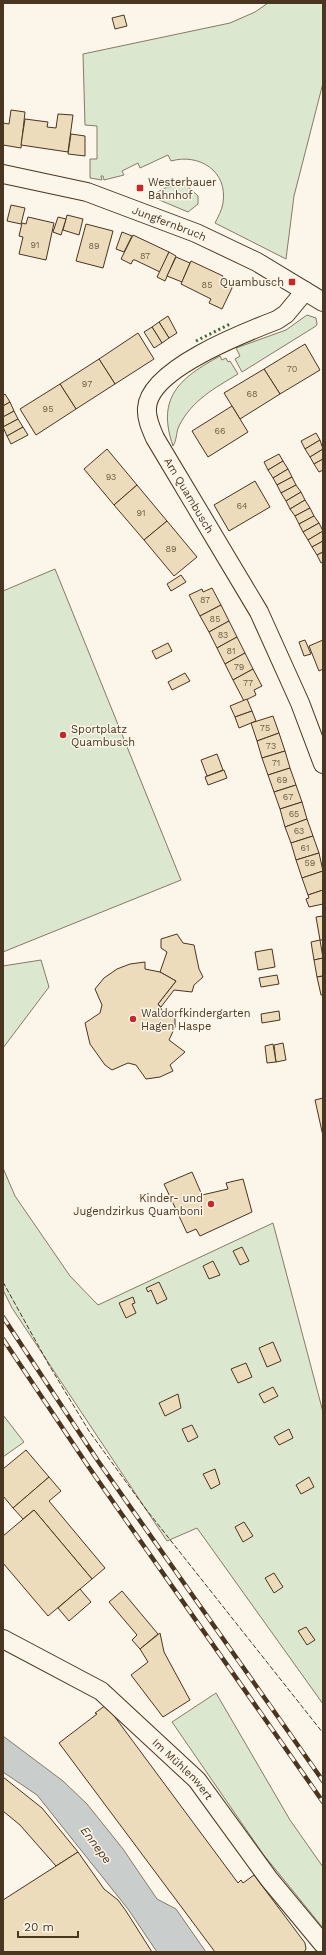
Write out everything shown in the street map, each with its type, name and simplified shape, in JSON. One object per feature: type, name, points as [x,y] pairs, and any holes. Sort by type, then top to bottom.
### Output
[{"type":"street","name":"Jungfernbruch","points":[[3,174],[87,192],[125,205],[215,241],[257,262],[323,302]]},
{"type":"street","name":"Am Quambusch","points":[[305,291],[286,314],[277,320],[211,348],[180,367],[154,390],[146,409],[155,438],[258,612],[300,703],[323,764]]},
{"type":"street","name":"Im Mühlenwert","points":[[3,1638],[100,1691],[197,1780],[269,1879],[323,1944]]},
{"type":"green space","points":[[268,3],[323,3],[323,83],[294,196],[286,259],[215,223],[223,203],[221,182],[209,167],[201,162],[181,159],[171,161],[168,155],[140,168],[138,163],[122,171],[124,175],[104,180],[103,176],[101,176],[102,180],[90,178],[90,159],[97,159],[97,126],[85,125],[83,54],[230,23],[255,12]]},
{"type":"green space","points":[[177,185],[187,186],[198,196],[198,204],[188,212],[150,196],[165,188]]},
{"type":"green space","points":[[307,315],[316,318],[316,326],[242,372],[235,359],[240,356],[236,348],[286,330]]},
{"type":"green space","points":[[220,356],[222,360],[226,358],[228,362],[230,361],[238,374],[221,384],[190,409],[179,426],[173,446],[168,429],[168,414],[170,402],[175,391],[193,372]]},
{"type":"green space","name":"Sportplatz Quambusch","points":[[55,569],[181,880],[3,952],[3,591]]},
{"type":"green space","points":[[41,960],[49,987],[3,1048],[3,966]]},
{"type":"green space","points":[[3,1168],[15,1196],[70,1276],[98,1305],[273,1223],[323,1412],[323,1704],[197,1528],[167,1541],[12,1308],[3,1290]]},
{"type":"green space","points":[[3,1415],[24,1442],[3,1457]]},
{"type":"green space","points":[[216,1693],[290,1820],[323,1867],[323,1928],[263,1854],[172,1722]]},
{"type":"water","name":"Ennepe","points":[[3,1736],[63,1781],[87,1804],[123,1849],[157,1899],[176,1909],[206,1952],[157,1952],[128,1909],[37,1795],[3,1772]]},
{"type":"building","points":[[124,15],[127,26],[115,29],[112,18]]},
{"type":"building","points":[[11,110],[25,112],[21,148],[3,145],[3,123],[9,124]]},
{"type":"building","points":[[58,114],[73,115],[68,152],[21,145],[25,119],[48,122],[47,127],[56,128]]},
{"type":"building","points":[[71,134],[85,136],[85,156],[68,154]]},
{"type":"building","points":[[11,205],[25,208],[21,224],[7,221]]},
{"type":"building","points":[[67,215],[83,219],[79,235],[63,230]]},
{"type":"building","points":[[28,217],[54,223],[46,260],[19,254],[23,237],[19,236],[22,223],[26,224]]},
{"type":"building","points":[[58,217],[66,219],[61,235],[53,232]]},
{"type":"building","points":[[86,224],[113,231],[103,268],[76,261]]},
{"type":"building","points":[[122,232],[132,236],[124,252],[116,249]]},
{"type":"building","points":[[133,235],[169,252],[160,272],[135,260],[133,260],[131,264],[121,259]]},
{"type":"building","points":[[169,252],[176,256],[165,281],[157,277]]},
{"type":"building","points":[[176,257],[190,263],[182,282],[167,276]]},
{"type":"building","points":[[191,261],[223,276],[222,279],[231,284],[232,288],[222,309],[209,303],[211,299],[181,284]]},
{"type":"building","points":[[168,316],[177,333],[169,338],[159,322]]},
{"type":"building","points":[[159,322],[169,338],[162,343],[152,327]]},
{"type":"building","points":[[152,327],[162,343],[154,348],[144,332]]},
{"type":"building","points":[[138,333],[154,359],[115,384],[99,359]]},
{"type":"building","points":[[305,344],[320,370],[280,394],[264,369]]},
{"type":"building","points":[[99,359],[115,384],[76,409],[60,384]]},
{"type":"building","points":[[264,369],[280,394],[240,419],[224,393]]},
{"type":"building","points":[[60,384],[76,409],[36,435],[20,409]]},
{"type":"building","points":[[5,394],[10,402],[3,406],[3,396]]},
{"type":"building","points":[[10,402],[14,411],[3,417],[3,406]]},
{"type":"building","points":[[232,406],[248,432],[208,457],[192,431]]},
{"type":"building","points":[[14,411],[18,419],[3,427],[3,417]]},
{"type":"building","points":[[18,419],[23,427],[7,436],[3,427]]},
{"type":"building","points":[[23,427],[28,435],[11,444],[7,436]]},
{"type":"building","points":[[316,433],[320,440],[305,449],[301,441]]},
{"type":"building","points":[[320,440],[323,449],[310,457],[305,449]]},
{"type":"building","points":[[107,449],[137,485],[114,505],[84,469]]},
{"type":"building","points":[[323,449],[323,459],[314,464],[310,457]]},
{"type":"building","points":[[279,454],[283,461],[268,470],[264,462]]},
{"type":"building","points":[[323,459],[323,470],[319,472],[314,464]]},
{"type":"building","points":[[283,461],[288,469],[273,478],[268,470]]},
{"type":"building","points":[[288,469],[292,477],[277,485],[273,478]]},
{"type":"building","points":[[292,477],[296,485],[281,493],[277,485]]},
{"type":"building","points":[[255,481],[270,507],[229,531],[214,505]]},
{"type":"building","points":[[137,485],[167,521],[144,540],[114,505]]},
{"type":"building","points":[[296,485],[301,492],[286,501],[281,493]]},
{"type":"building","points":[[301,492],[305,500],[290,509],[286,501]]},
{"type":"building","points":[[305,500],[310,508],[295,516],[290,509]]},
{"type":"building","points":[[310,508],[314,516],[299,524],[295,516]]},
{"type":"building","points":[[314,516],[319,523],[303,532],[299,524]]},
{"type":"building","points":[[167,521],[197,557],[174,576],[144,540]]},
{"type":"building","points":[[319,523],[323,531],[308,540],[303,532]]},
{"type":"building","points":[[323,531],[323,541],[312,547],[308,540]]},
{"type":"building","points":[[323,541],[323,552],[317,555],[312,547]]},
{"type":"building","points":[[323,552],[323,562],[321,563],[317,555]]},
{"type":"building","points":[[181,575],[186,582],[171,591],[167,584]]},
{"type":"building","points":[[212,588],[221,605],[200,616],[189,595],[202,589],[203,592]]},
{"type":"building","points":[[221,605],[229,621],[209,632],[200,616]]},
{"type":"building","points":[[229,621],[237,637],[217,648],[209,632]]},
{"type":"building","points":[[237,637],[245,653],[225,664],[217,648]]},
{"type":"building","points":[[305,640],[311,654],[304,656],[299,642]]},
{"type":"building","points":[[323,640],[323,669],[319,671],[309,646]]},
{"type":"building","points":[[168,643],[172,651],[156,659],[152,651]]},
{"type":"building","points":[[245,653],[253,669],[233,680],[225,664]]},
{"type":"building","points":[[253,669],[262,686],[254,690],[256,695],[244,701],[233,680]]},
{"type":"building","points":[[185,673],[190,681],[172,690],[168,682]]},
{"type":"building","points":[[247,699],[252,711],[235,717],[230,706]]},
{"type":"building","points":[[252,711],[256,721],[239,728],[235,717]]},
{"type":"building","points":[[273,716],[279,733],[257,741],[251,723]]},
{"type":"building","points":[[279,733],[285,751],[262,758],[257,741]]},
{"type":"building","points":[[285,751],[290,768],[268,775],[262,758]]},
{"type":"building","points":[[217,754],[223,770],[207,776],[201,760]]},
{"type":"building","points":[[290,768],[296,785],[274,792],[268,775]]},
{"type":"building","points":[[224,770],[227,778],[208,785],[205,777]]},
{"type":"building","points":[[296,785],[302,802],[280,809],[274,792]]},
{"type":"building","points":[[302,802],[307,819],[285,827],[280,809]]},
{"type":"building","points":[[307,819],[313,836],[291,843],[285,827]]},
{"type":"building","points":[[313,836],[319,853],[296,860],[291,843]]},
{"type":"building","points":[[319,853],[323,871],[302,878],[296,860]]},
{"type":"building","points":[[323,871],[323,890],[308,895],[302,878]]},
{"type":"building","points":[[323,890],[323,904],[309,907],[306,899],[309,898],[308,895]]},
{"type":"building","points":[[323,916],[323,940],[320,940],[316,917]]},
{"type":"building","points":[[177,934],[183,943],[194,945],[199,969],[203,977],[194,985],[192,992],[174,990],[161,1007],[158,1004],[176,981],[160,972],[167,952],[161,948],[161,939]]},
{"type":"building","points":[[320,940],[323,958],[314,960],[311,942]]},
{"type":"building","points":[[272,949],[275,967],[258,970],[255,952]]},
{"type":"building","points":[[323,958],[323,976],[317,977],[314,960]]},
{"type":"building","name":"Waldorfkindergarten Hagen Haspe","points":[[145,962],[145,969],[160,972],[176,981],[158,1004],[165,1017],[175,1016],[175,1027],[169,1040],[185,1052],[170,1065],[173,1071],[160,1077],[146,1079],[136,1065],[128,1063],[112,1070],[105,1065],[90,1044],[85,1023],[100,1013],[102,1005],[95,989],[104,978],[117,969],[130,964]]},
{"type":"building","points":[[277,975],[279,984],[261,987],[259,978]]},
{"type":"building","points":[[323,976],[323,995],[321,995],[317,977]]},
{"type":"building","points":[[279,1011],[280,1020],[262,1023],[261,1014]]},
{"type":"building","points":[[283,1043],[286,1060],[276,1062],[274,1045]]},
{"type":"building","points":[[273,1044],[276,1062],[267,1063],[265,1046]]},
{"type":"building","points":[[323,1098],[323,1136],[315,1100]]},
{"type":"building","name":"Kinder- und Jugendzirkus Quamboni","points":[[192,1172],[202,1195],[228,1189],[226,1183],[243,1179],[252,1212],[200,1236],[196,1229],[187,1233],[164,1184]]},
{"type":"building","points":[[242,1247],[249,1261],[240,1265],[233,1251]]},
{"type":"building","points":[[213,1261],[220,1275],[209,1279],[203,1266]]},
{"type":"building","points":[[159,1282],[167,1299],[157,1304],[151,1290],[148,1292],[146,1288]]},
{"type":"building","points":[[133,1297],[135,1303],[132,1304],[136,1313],[126,1318],[119,1303]]},
{"type":"building","points":[[273,1342],[281,1361],[267,1367],[259,1348]]},
{"type":"building","points":[[246,1363],[252,1377],[238,1383],[231,1369]]},
{"type":"building","points":[[273,1387],[278,1396],[264,1403],[259,1394]]},
{"type":"building","points":[[178,1394],[181,1408],[165,1416],[159,1403]]},
{"type":"building","points":[[192,1425],[198,1437],[188,1442],[182,1429]]},
{"type":"building","points":[[289,1429],[293,1438],[279,1445],[274,1437]]},
{"type":"building","points":[[26,1450],[49,1477],[13,1508],[3,1496],[3,1469]]},
{"type":"building","points":[[215,1469],[220,1484],[211,1489],[203,1474]]},
{"type":"building","points":[[49,1477],[61,1491],[49,1501],[105,1568],[92,1579],[34,1510],[23,1519],[13,1508]]},
{"type":"building","points":[[309,1477],[314,1487],[301,1494],[296,1485]]},
{"type":"building","points":[[34,1510],[92,1579],[48,1616],[3,1563],[3,1536]]},
{"type":"building","points":[[244,1522],[253,1536],[243,1542],[235,1527]]},
{"type":"building","points":[[274,1573],[283,1587],[274,1593],[265,1578]]},
{"type":"building","points":[[80,1589],[91,1602],[69,1621],[58,1608]]},
{"type":"building","points":[[122,1591],[158,1634],[140,1649],[132,1640],[137,1635],[109,1602]]},
{"type":"building","points":[[306,1627],[315,1640],[307,1645],[298,1631]]},
{"type":"building","points":[[160,1633],[164,1652],[190,1700],[163,1717],[131,1675],[148,1662],[140,1649]]},
{"type":"building","points":[[106,1705],[238,1883],[241,1880],[243,1883],[254,1875],[305,1943],[306,1949],[304,1952],[215,1952],[59,1743],[97,1714],[95,1713]]},
{"type":"building","points":[[3,1777],[42,1808],[78,1852],[56,1866],[20,1825],[3,1811]]},
{"type":"building","points":[[78,1852],[104,1889],[118,1900],[152,1952],[3,1952],[3,1900]]},
{"type":"railway","points":[[3,1317],[98,1461],[323,1781]]},
{"type":"railway","points":[[3,1339],[88,1466],[323,1802]]},
{"type":"hedge","points":[[196,341],[230,324]]},
{"type":"fence","points":[[3,1282],[49,1365],[89,1431],[145,1508],[323,1733]]},
{"type":"place","name":"Westerbauer Bahnhof","points":[[140,188]]},
{"type":"place","name":"Quambusch","points":[[292,282]]},
{"type":"place","name":"Sportplatz Quambusch","points":[[63,735]]},
{"type":"place","name":"Waldorfkindergarten Hagen Haspe","points":[[133,1019]]},
{"type":"place","name":"Kinder- und Jugendzirkus Quamboni","points":[[211,1204]]}]
